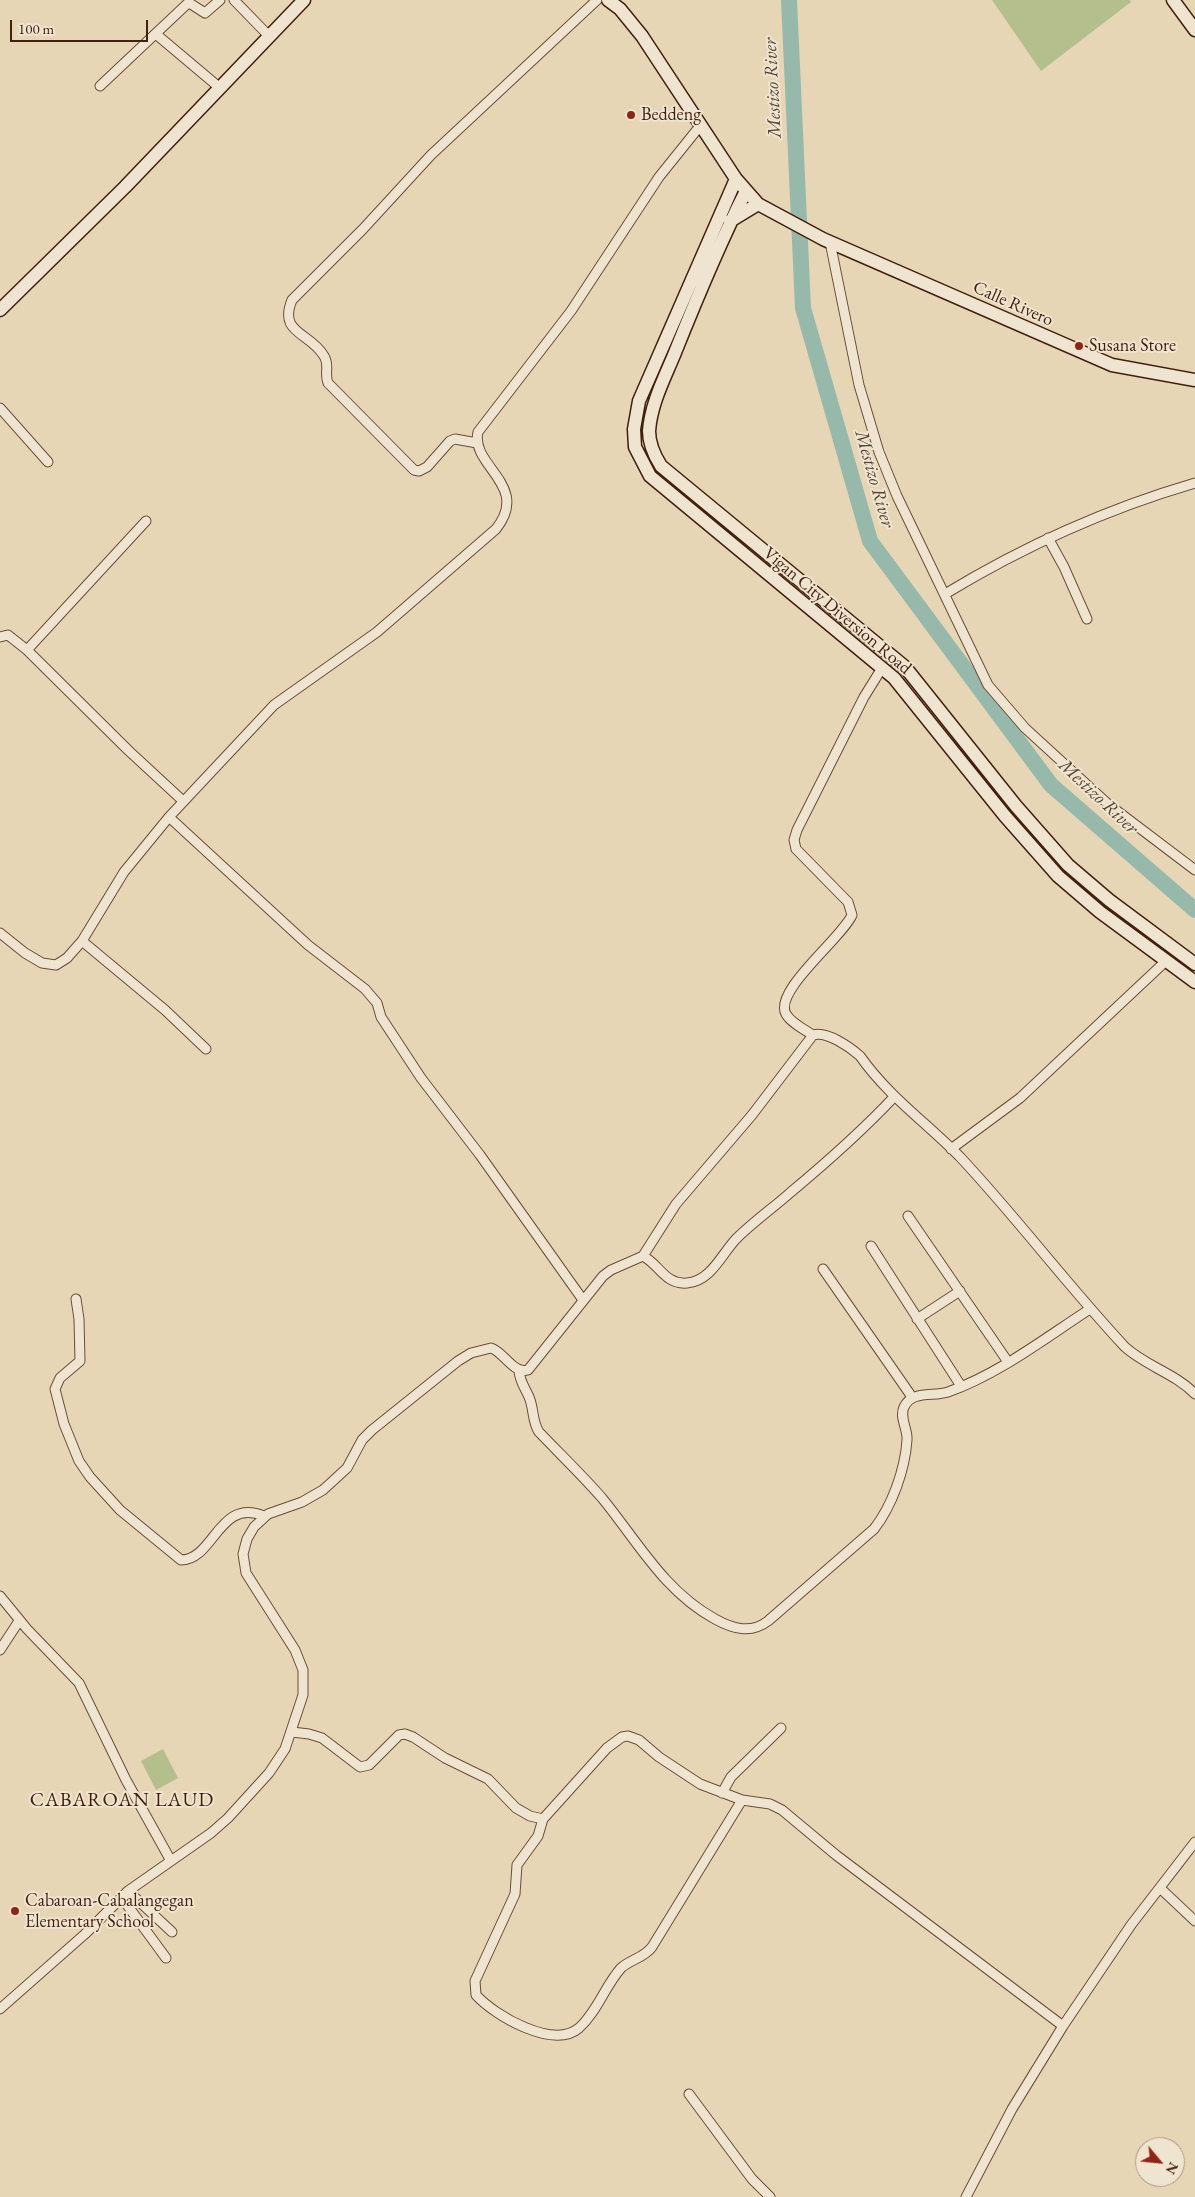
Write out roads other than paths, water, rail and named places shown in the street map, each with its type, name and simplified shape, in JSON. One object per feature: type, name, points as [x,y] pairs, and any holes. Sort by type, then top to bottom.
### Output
[{"type":"main road","points":[[0,310],[125,187],[304,0]]},
{"type":"main road","name":"Calle Rivero","points":[[608,0],[620,9],[642,36],[736,179],[760,205],[826,241],[1112,365],[1195,380]]},
{"type":"main road","points":[[1173,0],[1195,30]]},
{"type":"main road","name":"Vigan City Diversion Road","points":[[722,211],[729,168]]},
{"type":"main road","name":"Vigan City Diversion Road","points":[[736,179],[640,402],[634,429],[635,447],[650,476],[894,678],[1004,816],[1058,876],[1100,912],[1195,982]]},
{"type":"main road","name":"Vigan City Diversion Road","points":[[746,191],[730,221],[690,314],[654,406],[649,430],[650,444],[661,466],[905,667],[1016,806],[1068,865],[1109,900],[1191,961]]},
{"type":"main road","points":[[730,221],[760,205]]},
{"type":"main road","points":[[754,563],[764,552]]},
{"type":"main road","points":[[1180,970],[1191,961]]},
{"type":"street","points":[[100,86],[157,35],[187,4],[191,4],[205,13],[220,0]]},
{"type":"street","points":[[234,0],[269,36]]},
{"type":"street","points":[[477,443],[455,439],[450,441],[427,467],[419,471],[414,470],[328,383],[326,378],[328,368],[324,356],[291,325],[287,318],[288,310],[292,300],[363,229],[431,155],[597,0]]},
{"type":"street","points":[[157,35],[220,88]]},
{"type":"street","points":[[0,933],[25,953],[49,965],[62,962],[82,941],[124,872],[182,800],[274,705],[376,632],[496,529],[506,510],[506,494],[477,443],[482,427],[571,311],[658,178],[700,126]]},
{"type":"street","points":[[826,241],[859,385],[879,452],[897,496],[988,685],[998,700],[1047,750],[1108,804],[1195,870]]},
{"type":"street","points":[[0,408],[48,462]]},
{"type":"street","points":[[945,594],[986,569],[1098,515],[1195,483]]},
{"type":"street","points":[[27,650],[146,522]]},
{"type":"street","points":[[1048,538],[1064,567],[1087,618]]},
{"type":"street","points":[[0,637],[8,635],[27,650],[129,751],[182,800]]},
{"type":"street","points":[[882,668],[864,697],[794,840],[796,849],[848,902],[852,909],[849,921],[842,931],[787,994],[784,1008],[786,1014],[813,1036],[824,1036],[854,1050],[894,1097],[914,1112],[951,1149],[1013,1217],[1090,1309],[1133,1354],[1195,1394]]},
{"type":"street","points":[[169,817],[308,945],[365,989],[377,1003],[381,1017],[421,1078],[480,1155],[583,1300]]},
{"type":"street","points":[[82,941],[165,1010],[206,1049]]},
{"type":"street","points":[[951,1149],[1020,1098],[1166,961]]},
{"type":"street","points":[[0,2009],[85,1934],[125,1894],[211,1833],[269,1773],[285,1749],[292,1732],[304,1689],[301,1662],[254,1588],[243,1564],[242,1554],[247,1539],[264,1516],[302,1502],[323,1490],[347,1468],[367,1434],[465,1356],[491,1348],[498,1351],[519,1370],[525,1371],[531,1368],[583,1300],[611,1270],[643,1256],[676,1204],[752,1115],[813,1036]]},
{"type":"street","points":[[643,1256],[660,1272],[675,1281],[684,1283],[702,1278],[719,1262],[746,1230],[823,1165],[867,1125],[894,1097]]},
{"type":"street","points":[[908,1216],[1008,1362]]},
{"type":"street","points":[[871,1246],[961,1386]]},
{"type":"street","points":[[823,1269],[912,1397]]},
{"type":"street","points":[[917,1318],[960,1292]]},
{"type":"street","points":[[76,1299],[79,1319],[80,1361],[60,1378],[55,1392],[73,1448],[90,1477],[120,1510],[181,1560],[191,1558],[199,1552],[230,1519],[250,1512],[264,1516]]},
{"type":"street","points":[[519,1370],[520,1378],[530,1398],[535,1425],[539,1432],[602,1499],[664,1579],[687,1601],[702,1611],[722,1622],[744,1629],[752,1629],[768,1621],[878,1523],[886,1510],[902,1470],[907,1439],[902,1411],[912,1397],[947,1392],[961,1386],[1008,1362],[1090,1309]]},
{"type":"street","points":[[0,1596],[19,1621],[79,1683],[126,1780],[170,1861]]},
{"type":"street","points":[[0,1650],[19,1621]]},
{"type":"street","points":[[722,1792],[731,1777],[781,1728]]},
{"type":"street","points":[[292,1732],[322,1738],[360,1767],[370,1765],[399,1735],[408,1734],[445,1758],[488,1779],[524,1814],[543,1819]]},
{"type":"street","points":[[742,1800],[652,1947],[644,1956],[621,1968],[583,2023],[574,2032],[564,2034],[524,2029],[479,1999],[474,1990],[475,1981],[515,1894],[517,1865],[538,1836],[543,1819],[607,1748],[622,1736],[628,1736],[639,1740],[660,1757],[700,1784],[742,1800],[764,1803],[782,1810],[836,1855],[1063,2026]]},
{"type":"street","points":[[966,2197],[1012,2109],[1063,2026],[1131,1925],[1195,1842]]},
{"type":"street","points":[[1160,1888],[1195,1920]]},
{"type":"street","points":[[125,1894],[172,1932]]},
{"type":"street","points":[[125,1894],[166,1958]]},
{"type":"street","points":[[689,2094],[752,2179],[770,2197]]},
{"type":"waterway","name":"Mestizo River","points":[[789,0],[803,308],[870,541],[1051,785],[1195,910]]},
{"type":"place","name":"Beddeng","points":[[631,115]]},
{"type":"place","name":"Susana Store","points":[[1079,346]]},
{"type":"place","name":"Cabaroan-Cabalangegan Elementary School","points":[[15,1911]]},
{"type":"district","name":"CABAROAN LAUD","points":[[122,1801]]}]
